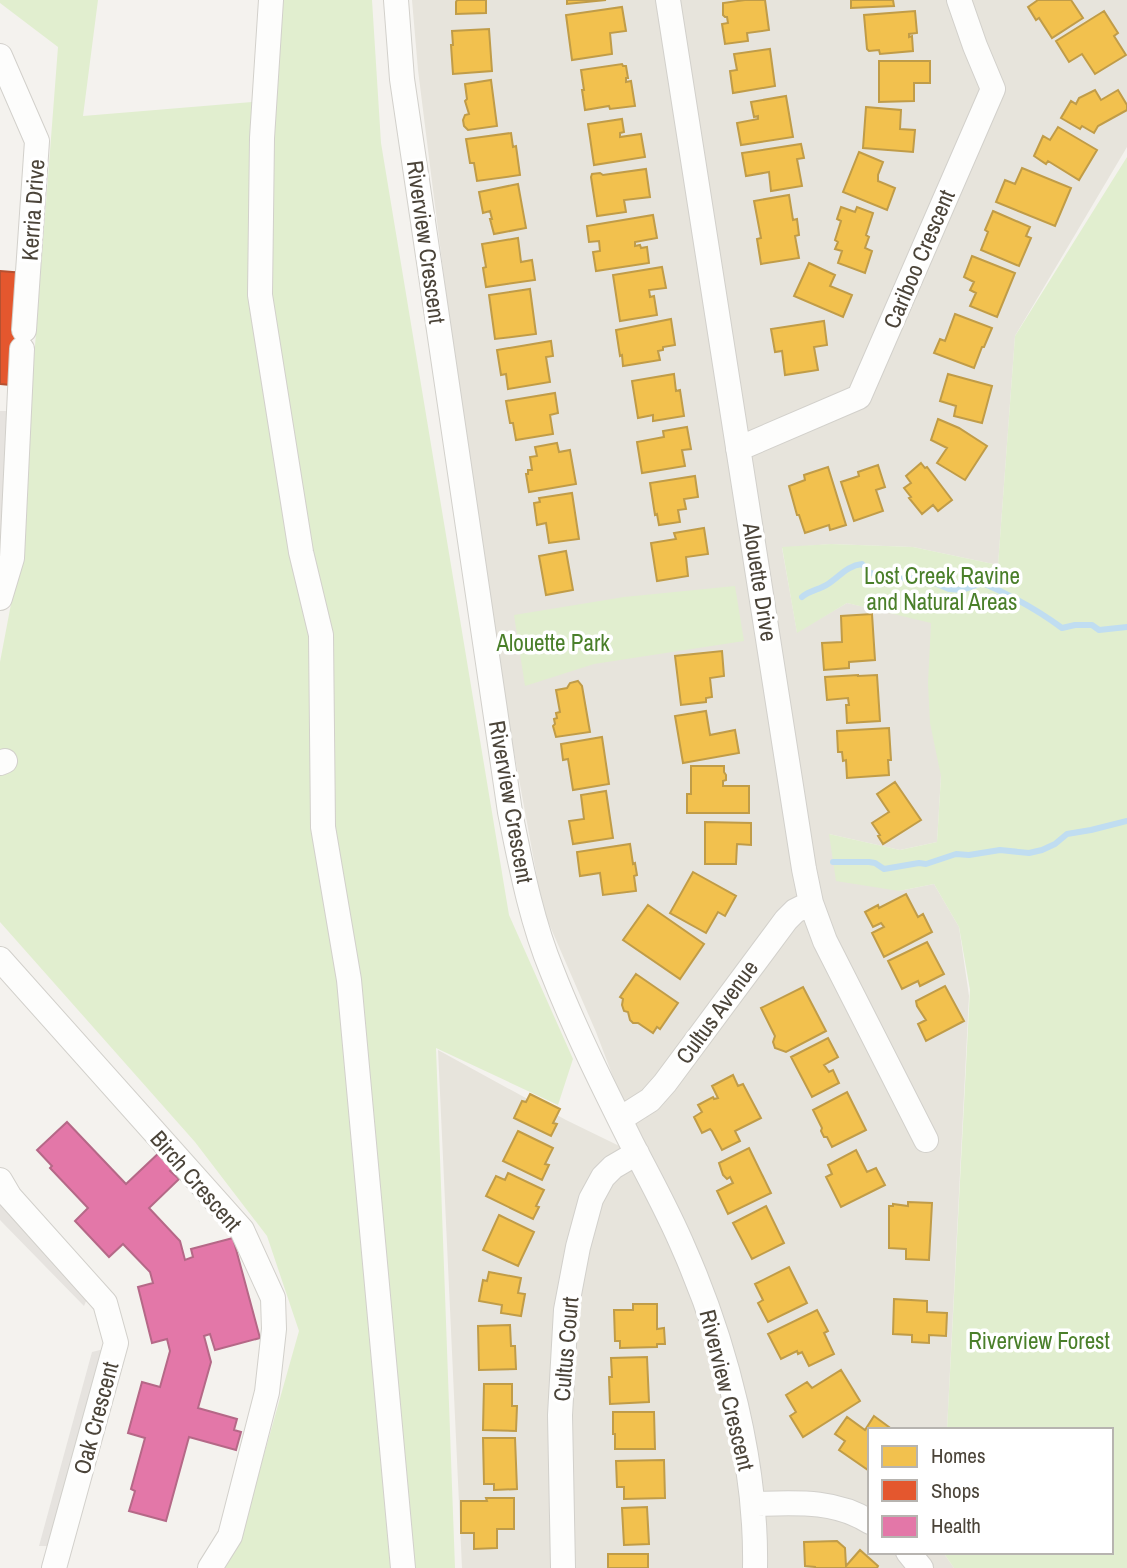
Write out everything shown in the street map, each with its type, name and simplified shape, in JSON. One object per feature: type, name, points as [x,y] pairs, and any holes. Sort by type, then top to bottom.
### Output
[{"type":"street","points":[[271,0],[262,138],[260,295],[301,551],[321,635],[323,827],[349,980],[403,1568]]},
{"type":"street","name":"Riverview Crescent","points":[[396,0],[402,79],[520,865],[551,970],[581,1038],[684,1248],[716,1331],[741,1431],[752,1504],[755,1568]]},
{"type":"street","name":"Alouette Drive","points":[[668,0],[811,903],[825,941],[926,1140]]},
{"type":"street","name":"Cariboo Crescent","points":[[738,449],[859,397],[993,89],[959,0]]},
{"type":"street","name":"Kerria Drive","points":[[0,56],[37,141],[23,339],[9,394],[12,558],[0,598]]},
{"type":"street","name":"Cultus Avenue","points":[[620,1119],[650,1100],[666,1083],[786,920],[795,911],[811,903]]},
{"type":"street","name":"Birch Crescent","points":[[0,959],[242,1230],[273,1298],[274,1329],[267,1392],[230,1536],[210,1568]]},
{"type":"street","name":"Cultus Court","points":[[563,1568],[560,1415],[566,1310],[584,1220],[591,1199],[603,1177],[613,1167],[637,1153]]},
{"type":"street","name":"Oak Crescent","points":[[0,1180],[10,1197],[105,1303],[116,1343],[54,1568]]},
{"type":"street","points":[[752,1504],[815,1503],[835,1507],[868,1521]]},
{"type":"street","points":[[910,1554],[921,1568]]},
{"type":"shaded area","points":[[412,0],[1127,0],[1127,147],[1015,336],[998,565],[913,547],[831,544],[782,548],[797,632],[847,603],[950,626],[937,842],[900,850],[829,834],[899,891],[934,884],[959,927],[969,996],[947,1428],[868,1428],[868,1554],[944,1554],[954,1568],[462,1568],[438,1050],[566,1120],[644,1158],[596,1032],[543,910],[481,572],[418,70]]},
{"type":"shaded area","points":[[0,411],[7,411],[7,545],[0,545]]},
{"type":"shaded area","points":[[0,1197],[89,1294],[84,1306],[0,1220]]},
{"type":"shaded area","points":[[104,1349],[52,1546],[39,1546],[92,1352]]},
{"type":"green space","points":[[0,0],[98,0],[83,116],[252,102],[259,0],[372,0],[381,143],[509,915],[573,1059],[558,1105],[436,1048],[455,1568],[219,1568],[247,1515],[299,1331],[267,1236],[195,1142],[0,922],[0,662],[18,567],[58,47],[0,3]]},
{"type":"green space","name":"Riverview Forest","points":[[1127,157],[1127,1568],[954,1568],[944,1554],[1113,1554],[1113,1428],[947,1428],[970,990],[959,927],[934,884],[899,891],[836,881],[829,834],[900,850],[937,842],[941,776],[930,723],[928,683],[931,623],[847,603],[797,633],[782,547],[831,544],[913,547],[998,565],[1015,336]]},
{"type":"green space","name":"Alouette Park","points":[[735,586],[744,641],[594,664],[525,686],[514,615],[624,597]]},
{"type":"building: Homes","points":[[457,0],[486,0],[486,13],[456,14]]},
{"type":"building: Homes","points":[[567,0],[606,0],[567,4]]},
{"type":"building: Homes","points":[[765,0],[769,30],[747,33],[748,41],[725,44],[722,24],[728,23],[727,17],[723,15],[723,3]]},
{"type":"building: Homes","points":[[851,0],[893,0],[894,6],[851,8]]},
{"type":"building: Homes","points":[[1038,0],[1071,0],[1083,18],[1052,38],[1028,7]]},
{"type":"building: Homes","points":[[622,7],[626,31],[610,33],[612,54],[572,60],[566,15]]},
{"type":"building: Homes","points":[[915,11],[917,33],[909,34],[909,37],[912,36],[913,51],[880,54],[879,50],[867,49],[864,15]]},
{"type":"building: Homes","points":[[1104,11],[1118,33],[1114,36],[1126,55],[1095,74],[1082,54],[1069,62],[1056,41]]},
{"type":"building: Homes","points":[[489,29],[492,71],[453,74],[452,31]]},
{"type":"building: Homes","points":[[770,49],[775,86],[733,93],[730,71],[737,70],[734,54]]},
{"type":"building: Homes","points":[[879,61],[930,61],[930,83],[914,83],[914,101],[879,102]]},
{"type":"building: Homes","points":[[622,64],[626,66],[626,82],[631,81],[635,106],[585,110],[581,70]]},
{"type":"building: Homes","points":[[491,80],[497,126],[468,130],[463,120],[465,115],[469,114],[465,101],[465,84]]},
{"type":"building: Homes","points":[[1095,90],[1101,100],[1118,90],[1127,110],[1098,126],[1094,133],[1082,126],[1080,129],[1061,118],[1071,101],[1076,104],[1079,98]]},
{"type":"building: Homes","points":[[786,96],[793,137],[741,145],[737,123],[758,119],[758,116],[754,117],[751,102]]},
{"type":"building: Homes","points":[[866,107],[901,110],[900,129],[915,130],[913,152],[863,148]]},
{"type":"building: Homes","points":[[622,119],[624,132],[620,133],[620,137],[641,134],[645,157],[594,165],[588,124]]},
{"type":"building: Homes","points":[[1058,127],[1097,150],[1079,180],[1048,161],[1046,164],[1034,156],[1043,136],[1050,140]]},
{"type":"building: Homes","points":[[511,133],[513,147],[516,146],[520,175],[477,181],[474,163],[470,163],[466,139]]},
{"type":"building: Homes","points":[[801,144],[804,158],[797,159],[802,186],[771,191],[769,172],[746,176],[742,153]]},
{"type":"building: Homes","points":[[859,152],[883,162],[878,181],[895,188],[887,210],[843,192]]},
{"type":"building: Homes","points":[[1022,168],[1071,188],[1055,226],[996,202],[1005,180],[1015,184]]},
{"type":"building: Homes","points":[[646,169],[650,197],[624,200],[626,212],[597,216],[592,174]]},
{"type":"building: Homes","points":[[518,184],[526,228],[494,234],[490,211],[483,213],[479,192]]},
{"type":"building: Homes","points":[[789,195],[793,220],[797,219],[799,235],[795,236],[799,258],[761,264],[757,239],[761,238],[754,201]]},
{"type":"building: Homes","points":[[841,207],[855,212],[857,207],[873,213],[865,248],[872,251],[865,273],[838,263],[842,251],[835,249],[838,242],[835,240],[841,221],[837,219]]},
{"type":"building: Homes","points":[[993,211],[1030,227],[1026,236],[1031,238],[1019,266],[981,250]]},
{"type":"building: Homes","points":[[653,215],[657,238],[635,242],[635,246],[647,247],[649,263],[596,271],[593,252],[600,251],[599,241],[589,242],[587,226]]},
{"type":"building: Homes","points":[[518,238],[521,262],[532,260],[535,280],[486,287],[482,244]]},
{"type":"building: Homes","points":[[972,256],[1015,273],[997,317],[970,306],[976,293],[970,290],[974,282],[964,277]]},
{"type":"building: Homes","points":[[809,263],[835,275],[830,286],[852,295],[843,317],[794,296]]},
{"type":"building: Homes","points":[[662,267],[666,288],[649,290],[650,297],[654,296],[657,315],[620,321],[613,275]]},
{"type":"building: Homes","points":[[530,289],[536,334],[495,339],[489,295]]},
{"type":"building: Homes","points":[[955,314],[992,328],[974,368],[934,353],[940,339],[945,341]]},
{"type":"building: Homes","points":[[671,319],[675,345],[663,347],[663,350],[658,351],[660,360],[623,366],[616,330]]},
{"type":"building: Homes","points":[[824,321],[827,345],[814,347],[818,370],[785,375],[782,351],[775,352],[771,329]]},
{"type":"building: Homes","points":[[551,341],[553,356],[546,357],[550,382],[508,389],[506,374],[501,375],[497,350]]},
{"type":"building: Homes","points":[[674,374],[676,391],[680,390],[684,416],[653,421],[653,415],[638,418],[632,381]]},
{"type":"building: Homes","points":[[948,374],[992,386],[982,423],[954,416],[956,406],[940,401]]},
{"type":"building: Homes","points":[[555,393],[558,413],[550,415],[553,434],[516,440],[506,401]]},
{"type":"building: Homes","points":[[938,419],[959,428],[987,446],[965,480],[937,463],[947,448],[931,440]]},
{"type":"building: Homes","points":[[687,427],[691,449],[682,450],[685,466],[642,473],[637,442],[664,437],[663,431]]},
{"type":"building: Homes","points":[[557,443],[559,452],[570,450],[576,484],[529,492],[526,474],[528,470],[532,470],[530,457],[537,456],[535,447]]},
{"type":"building: Homes","points":[[921,463],[952,500],[938,511],[933,505],[922,514],[904,488],[911,483],[906,476]]},
{"type":"building: Homes","points":[[878,465],[885,487],[876,490],[883,511],[854,521],[841,482]]},
{"type":"building: Homes","points":[[828,467],[846,525],[830,530],[829,525],[805,533],[789,486],[805,480],[804,475]]},
{"type":"building: Homes","points":[[695,476],[698,497],[684,499],[686,509],[678,510],[680,522],[659,525],[650,483]]},
{"type":"building: Homes","points":[[572,493],[579,539],[549,543],[546,523],[537,525],[534,503],[540,502],[539,498]]},
{"type":"building: Homes","points":[[704,528],[708,554],[686,557],[688,576],[657,581],[651,543],[676,539],[674,533]]},
{"type":"building: Homes","points":[[566,551],[573,590],[546,595],[539,556]]},
{"type":"building: Homes","points":[[872,614],[875,660],[849,662],[849,668],[824,670],[822,643],[842,642],[841,616]]},
{"type":"building: Homes","points":[[722,651],[724,676],[710,678],[712,697],[706,698],[706,702],[681,705],[675,656]]},
{"type":"building: Homes","points":[[877,675],[880,721],[847,723],[848,698],[827,700],[825,677]]},
{"type":"building: Homes","points":[[578,681],[582,686],[590,732],[556,737],[554,719],[557,718],[556,713],[560,712],[556,690],[567,688],[570,683]]},
{"type":"building: Homes","points":[[706,711],[710,735],[735,730],[739,753],[683,763],[675,716]]},
{"type":"building: Homes","points":[[889,728],[889,775],[847,778],[846,760],[843,761],[842,752],[838,752],[837,731]]},
{"type":"building: Homes","points":[[602,737],[609,784],[573,790],[568,759],[563,760],[561,744]]},
{"type":"building: Homes","points":[[691,766],[724,766],[726,780],[723,781],[723,786],[749,786],[749,813],[687,813],[687,794],[691,794]]},
{"type":"building: Homes","points":[[895,782],[921,820],[883,844],[872,823],[889,812],[877,794]]},
{"type":"building: Homes","points":[[606,791],[613,838],[573,844],[569,821],[584,819],[581,795]]},
{"type":"building: Homes","points":[[705,822],[751,823],[751,845],[737,844],[736,864],[705,864]]},
{"type":"building: Homes","points":[[630,844],[637,875],[634,876],[636,891],[603,895],[600,873],[580,876],[577,852]]},
{"type":"building: Homes","points":[[693,872],[736,896],[725,916],[718,912],[706,933],[670,913]]},
{"type":"building: Homes","points":[[906,894],[918,917],[923,914],[932,932],[884,957],[872,933],[884,927],[881,923],[873,927],[865,912]]},
{"type":"building: Homes","points":[[648,905],[704,944],[680,979],[623,940]]},
{"type":"building: Homes","points":[[927,942],[944,974],[920,986],[918,981],[902,989],[888,961]]},
{"type":"building: Homes","points":[[636,974],[678,1003],[660,1029],[657,1027],[653,1033],[638,1023],[633,1023],[622,1005],[623,999],[620,997]]},
{"type":"building: Homes","points":[[945,986],[964,1021],[926,1041],[918,1024],[926,1020],[916,1001]]},
{"type":"building: Homes","points":[[803,987],[826,1031],[786,1052],[775,1048],[775,1036],[761,1008]]},
{"type":"building: Homes","points":[[828,1038],[838,1057],[824,1065],[829,1072],[833,1070],[839,1083],[812,1097],[791,1057]]},
{"type":"building: Homes","points":[[733,1075],[738,1086],[743,1084],[761,1118],[735,1131],[740,1141],[722,1150],[712,1131],[710,1129],[702,1133],[694,1117],[702,1112],[698,1105],[713,1097],[718,1098],[712,1086]]},
{"type":"building: Homes","points":[[847,1092],[866,1130],[832,1147],[827,1137],[824,1137],[813,1110]]},
{"type":"building: Homes","points":[[530,1094],[560,1109],[553,1123],[557,1124],[551,1136],[514,1118],[522,1101],[526,1102]]},
{"type":"building: Homes","points":[[518,1131],[553,1148],[545,1164],[549,1165],[542,1180],[503,1161]]},
{"type":"building: Homes","points":[[749,1148],[771,1193],[728,1214],[717,1191],[733,1183],[730,1177],[727,1179],[723,1175],[719,1163]]},
{"type":"building: Homes","points":[[856,1150],[867,1172],[876,1168],[885,1185],[841,1207],[826,1177],[832,1174],[828,1165]]},
{"type":"building: Homes","points":[[508,1173],[544,1190],[533,1219],[486,1196],[496,1176],[505,1180]]},
{"type":"building: Homes","points":[[908,1202],[932,1203],[929,1260],[906,1259],[906,1249],[889,1248],[889,1206],[908,1206]]},
{"type":"building: Homes","points":[[766,1206],[784,1243],[752,1259],[733,1223]]},
{"type":"building: Homes","points":[[499,1215],[534,1232],[518,1266],[483,1250]]},
{"type":"building: Homes","points":[[789,1267],[807,1303],[768,1322],[758,1303],[763,1300],[755,1284]]},
{"type":"building: Homes","points":[[489,1272],[521,1278],[518,1293],[525,1294],[521,1316],[501,1313],[502,1305],[479,1301],[483,1280],[487,1281]]},
{"type":"building: Homes","points":[[894,1299],[927,1301],[927,1312],[947,1313],[946,1336],[929,1335],[929,1343],[912,1342],[912,1335],[893,1334]]},
{"type":"building: Homes","points":[[633,1304],[657,1304],[657,1329],[664,1328],[665,1344],[657,1344],[657,1347],[620,1348],[620,1341],[615,1341],[614,1310],[633,1310]]},
{"type":"building: Homes","points":[[817,1310],[828,1331],[824,1333],[834,1354],[809,1366],[802,1352],[798,1354],[797,1351],[781,1359],[768,1334]]},
{"type":"building: Homes","points":[[510,1325],[511,1346],[515,1346],[516,1369],[479,1370],[478,1326]]},
{"type":"building: Homes","points":[[647,1357],[649,1402],[610,1404],[611,1358]]},
{"type":"building: Homes","points":[[841,1370],[860,1401],[803,1437],[790,1416],[796,1412],[786,1395],[807,1382],[812,1388]]},
{"type":"building: Homes","points":[[484,1384],[512,1384],[512,1406],[517,1406],[516,1431],[483,1430]]},
{"type":"building: Homes","points":[[613,1412],[654,1412],[655,1449],[615,1449]]},
{"type":"building: Homes","points":[[874,1416],[890,1428],[868,1428],[868,1470],[839,1450],[845,1441],[835,1434],[847,1417],[865,1430]]},
{"type":"building: Homes","points":[[483,1438],[515,1438],[517,1489],[494,1490],[494,1484],[484,1484]]},
{"type":"building: Homes","points":[[664,1460],[665,1498],[624,1499],[624,1487],[617,1487],[616,1461]]},
{"type":"building: Homes","points":[[486,1498],[514,1498],[514,1529],[497,1529],[497,1548],[474,1549],[474,1533],[461,1533],[461,1501],[487,1501]]},
{"type":"building: Homes","points":[[647,1507],[649,1544],[624,1545],[622,1508]]},
{"type":"building: Homes","points":[[837,1541],[845,1548],[846,1566],[860,1550],[878,1566],[877,1568],[805,1566],[804,1542]]},
{"type":"building: Homes","points":[[608,1554],[648,1554],[648,1568],[608,1568]]},
{"type":"building: Shops","points":[[0,271],[24,273],[10,385],[0,384]]},
{"type":"building: Health","points":[[67,1122],[126,1184],[162,1150],[176,1165],[170,1171],[179,1179],[149,1208],[180,1241],[185,1260],[193,1257],[191,1249],[233,1238],[260,1338],[215,1350],[210,1334],[204,1336],[211,1362],[198,1408],[237,1419],[234,1430],[241,1432],[236,1450],[189,1437],[166,1521],[129,1511],[135,1491],[131,1489],[145,1438],[128,1433],[142,1382],[160,1387],[170,1351],[167,1339],[152,1343],[138,1287],[153,1283],[150,1272],[123,1244],[109,1257],[75,1221],[88,1208],[50,1168],[52,1166],[37,1150]]},
{"type":"waterway","points":[[802,597],[828,584],[848,569],[862,564],[870,573],[926,579],[949,589],[962,590],[983,583],[1024,603],[1062,628],[1075,625],[1092,625],[1099,630],[1127,627]]},
{"type":"waterway","points":[[833,862],[869,862],[884,869],[926,864],[956,854],[969,855],[1000,850],[1029,853],[1055,844],[1067,834],[1127,821]]},
{"type":"park label","name":"Lost Creek Ravine and Natural Areas","points":[[942,589]]}]
